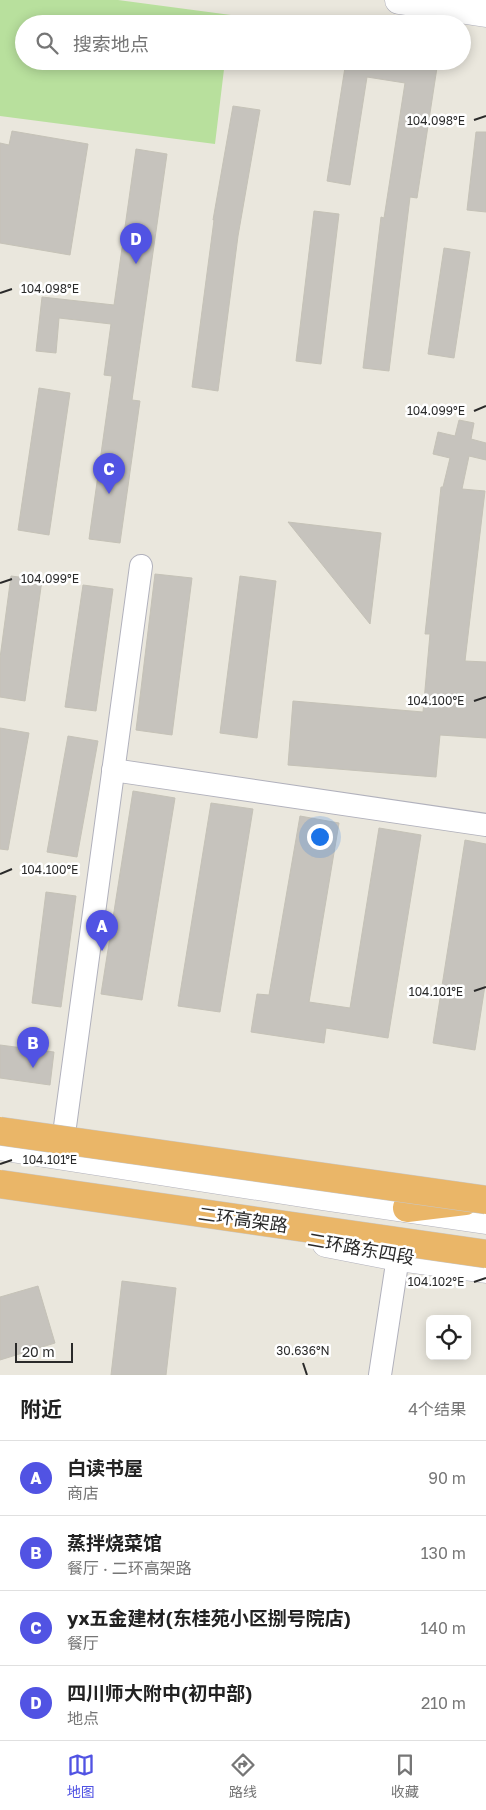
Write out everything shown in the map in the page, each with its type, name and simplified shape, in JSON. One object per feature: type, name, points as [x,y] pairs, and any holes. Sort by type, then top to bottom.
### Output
[{"type":"highway","points":[[0,1132],[486,1200]]},
{"type":"highway","name":"二环高架路","points":[[0,1183],[402,1250],[486,1254]]},
{"type":"highway","points":[[407,1208],[486,1200]]},
{"type":"highway","points":[[402,1250],[486,1261]]},
{"type":"main road","points":[[399,0],[486,13]]},
{"type":"main road","points":[[0,1146],[486,1220]]},
{"type":"main road","name":"二环路东四段","points":[[402,1250],[486,1269]]},
{"type":"street","points":[[61,1156],[141,566]]},
{"type":"street","points":[[113,770],[486,825]]},
{"type":"street","points":[[380,1375],[402,1250]]},
{"type":"green space","points":[[0,0],[118,0],[231,15],[15,15],[15,70],[224,70],[215,144],[0,116]]},
{"type":"building","points":[[345,70],[437,70],[417,198],[410,197],[389,371],[363,368],[381,217],[384,218],[405,83],[367,77],[350,185],[327,181]]},
{"type":"building","points":[[233,106],[260,110],[238,236],[218,391],[192,387],[213,220]]},
{"type":"building","points":[[12,131],[88,144],[70,255],[0,243],[0,143],[9,145]]},
{"type":"building","points":[[476,132],[486,132],[486,212],[467,210]]},
{"type":"building","points":[[136,149],[167,154],[132,400],[140,401],[120,543],[89,539],[112,376],[104,375],[111,324],[59,318],[56,353],[36,351],[42,297],[114,305]]},
{"type":"building","points":[[314,211],[339,214],[321,364],[296,361]]},
{"type":"building","points":[[444,248],[470,252],[454,358],[428,354]]},
{"type":"building","points":[[39,388],[70,393],[49,535],[18,530]]},
{"type":"building","points":[[459,420],[474,423],[471,439],[486,443],[486,460],[469,456],[462,489],[485,491],[465,661],[486,662],[486,738],[440,735],[436,777],[288,765],[293,701],[423,712],[430,634],[425,634],[441,487],[443,487],[450,458],[433,454],[438,432],[455,436]]},
{"type":"building","points":[[288,522],[381,533],[370,624]]},
{"type":"building","points":[[155,574],[192,578],[172,735],[136,730]]},
{"type":"building","points":[[11,576],[42,580],[25,701],[0,697],[0,658]]},
{"type":"building","points":[[240,576],[276,581],[257,738],[220,733]]},
{"type":"building","points":[[83,585],[113,589],[96,711],[65,707]]},
{"type":"building","points":[[0,728],[29,733],[8,850],[0,849]]},
{"type":"building","points":[[68,736],[98,741],[77,857],[47,852]]},
{"type":"building","points":[[133,791],[175,798],[142,1000],[101,994]]},
{"type":"building","points":[[211,803],[253,809],[220,1012],[178,1006]]},
{"type":"building","points":[[300,816],[339,823],[309,1002],[350,1008],[379,828],[421,835],[388,1038],[326,1028],[324,1043],[251,1032],[257,994],[269,995]]},
{"type":"building","points":[[465,840],[486,844],[486,979],[475,1050],[433,1043]]},
{"type":"building","points":[[46,892],[76,896],[61,1007],[32,1003]]},
{"type":"building","points":[[0,1045],[54,1052],[50,1085],[0,1078]]},
{"type":"building","points":[[122,1281],[176,1288],[166,1375],[111,1375]]},
{"type":"building","points":[[38,1286],[55,1343],[0,1360],[0,1297]]},
{"type":"place","name":"四川师大附中(初中部)","points":[[136,264]]},
{"type":"place","name":"yx五金建材(东桂苑小区捌号院店)","points":[[109,494]]},
{"type":"place","name":"白读书屋","points":[[102,951]]},
{"type":"place","name":"蒸拌烧菜馆","points":[[33,1068]]}]
